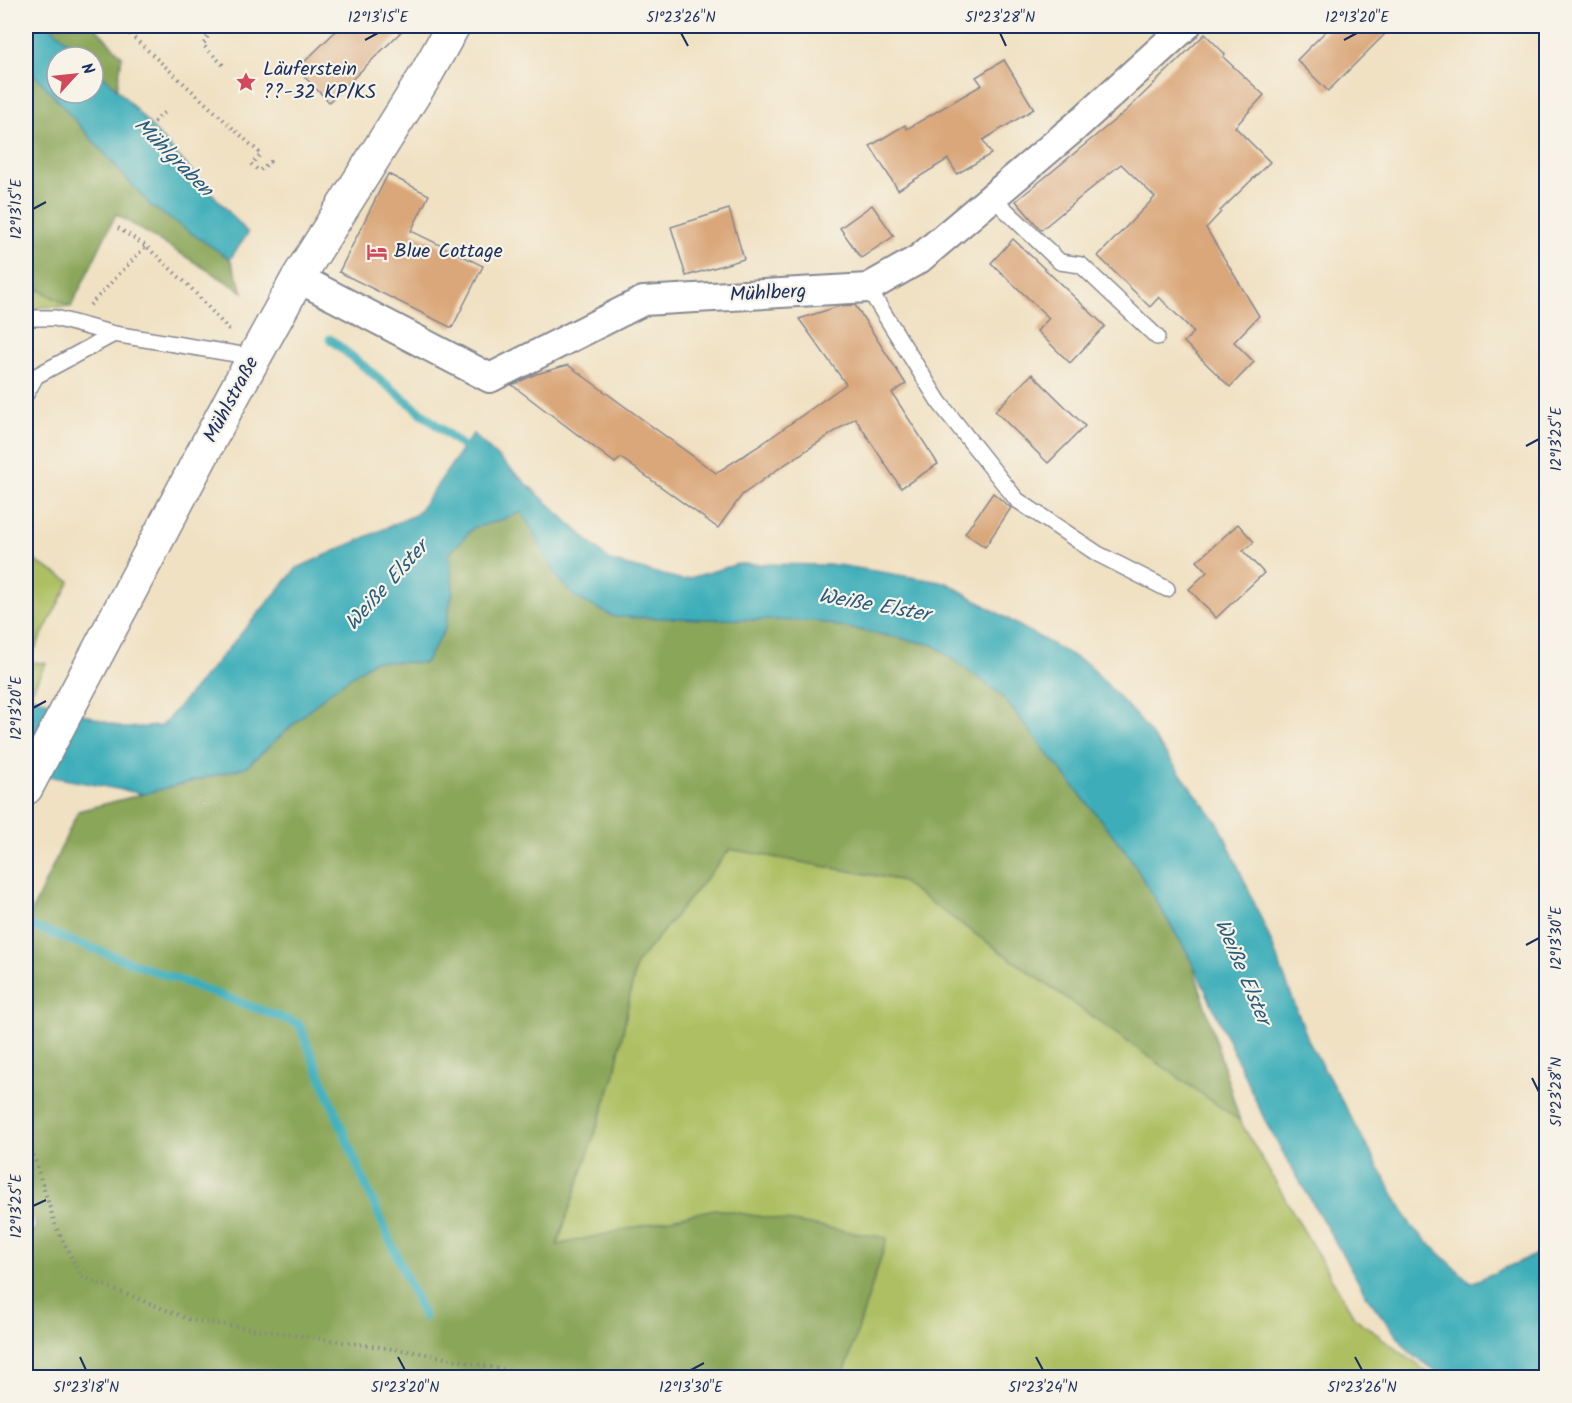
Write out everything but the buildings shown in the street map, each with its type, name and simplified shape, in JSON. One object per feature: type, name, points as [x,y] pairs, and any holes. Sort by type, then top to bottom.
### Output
[{"type":"street","name":"Mühlstraße","points":[[26,786],[80,686],[244,346],[298,278],[424,78],[453,26]]},
{"type":"street","name":"Mühlberg","points":[[298,278],[490,378],[644,301],[868,288],[919,259],[1075,126],[1186,26]]},
{"type":"lane","points":[[992,197],[1060,262],[1081,265],[1157,337]]},
{"type":"lane","points":[[868,288],[939,402],[1017,501],[1098,554],[1167,589]]},
{"type":"lane","points":[[26,318],[55,318],[114,334],[244,346]]},
{"type":"lane","points":[[26,394],[36,376],[114,334]]},
{"type":"path","points":[[121,26],[261,154],[251,164],[259,171],[270,162],[273,166]]},
{"type":"path","points":[[213,26],[203,45],[226,68]]},
{"type":"path","points":[[154,122],[167,110]]},
{"type":"path","points":[[118,228],[146,246],[190,287],[244,346]]},
{"type":"path","points":[[74,323],[146,246]]},
{"type":"path","points":[[26,1132],[56,1227],[81,1276],[191,1320],[422,1353],[545,1377]]},
{"type":"green space","points":[[50,26],[94,26],[122,56],[117,89],[105,78],[105,45],[71,45]]},
{"type":"green space","points":[[26,65],[45,86],[45,105],[61,105],[151,206],[230,259],[243,292],[116,214],[71,307],[26,283]]},
{"type":"green space","points":[[26,283],[71,307],[43,307],[26,311]]},
{"type":"green space","points":[[522,512],[557,577],[614,617],[814,621],[934,645],[1001,695],[1128,854],[1191,959],[1240,1121],[899,880],[730,849],[636,964],[614,1077],[557,1245],[715,1209],[887,1238],[843,1377],[26,1377],[26,1239],[36,1227],[26,1200],[26,924],[78,811],[246,767],[328,693],[374,661],[425,663],[445,629],[453,591],[449,554],[473,528]]},
{"type":"green space","points":[[26,556],[70,581],[28,662],[46,663],[30,695],[26,694]]},
{"type":"green space","points":[[730,849],[899,880],[1240,1121],[1354,1317],[1434,1377],[843,1377],[887,1238],[557,1246],[614,1077],[636,964]]},
{"type":"water","points":[[26,26],[50,26],[71,45],[45,45],[45,86],[26,65]]},
{"type":"water","points":[[105,78],[248,233],[230,259],[151,206],[61,105],[105,105]]},
{"type":"water","name":"Weiße Elster","points":[[473,434],[610,561],[683,580],[738,564],[838,565],[947,583],[1089,665],[1140,720],[1220,826],[1268,934],[1309,1042],[1412,1227],[1471,1283],[1546,1250],[1546,1371],[1530,1377],[1445,1377],[1410,1353],[1368,1298],[1267,1125],[1191,959],[1128,854],[1001,695],[934,645],[814,621],[614,617],[575,597],[557,577],[522,512],[473,528],[449,554],[453,590],[445,629],[425,663],[374,661],[328,693],[246,767],[144,794],[26,772],[26,694],[123,728],[162,726],[297,568],[417,514]]},
{"type":"waterway","name":"Mühlgraben","points":[[330,339],[471,453]]},
{"type":"waterway","points":[[26,924],[299,1024],[363,1179],[424,1317]]},
{"type":"place","name":"Läuferstein ??-32 KP/KS","points":[[246,82]]},
{"type":"place","name":"Blue Cottage","points":[[377,252]]}]
